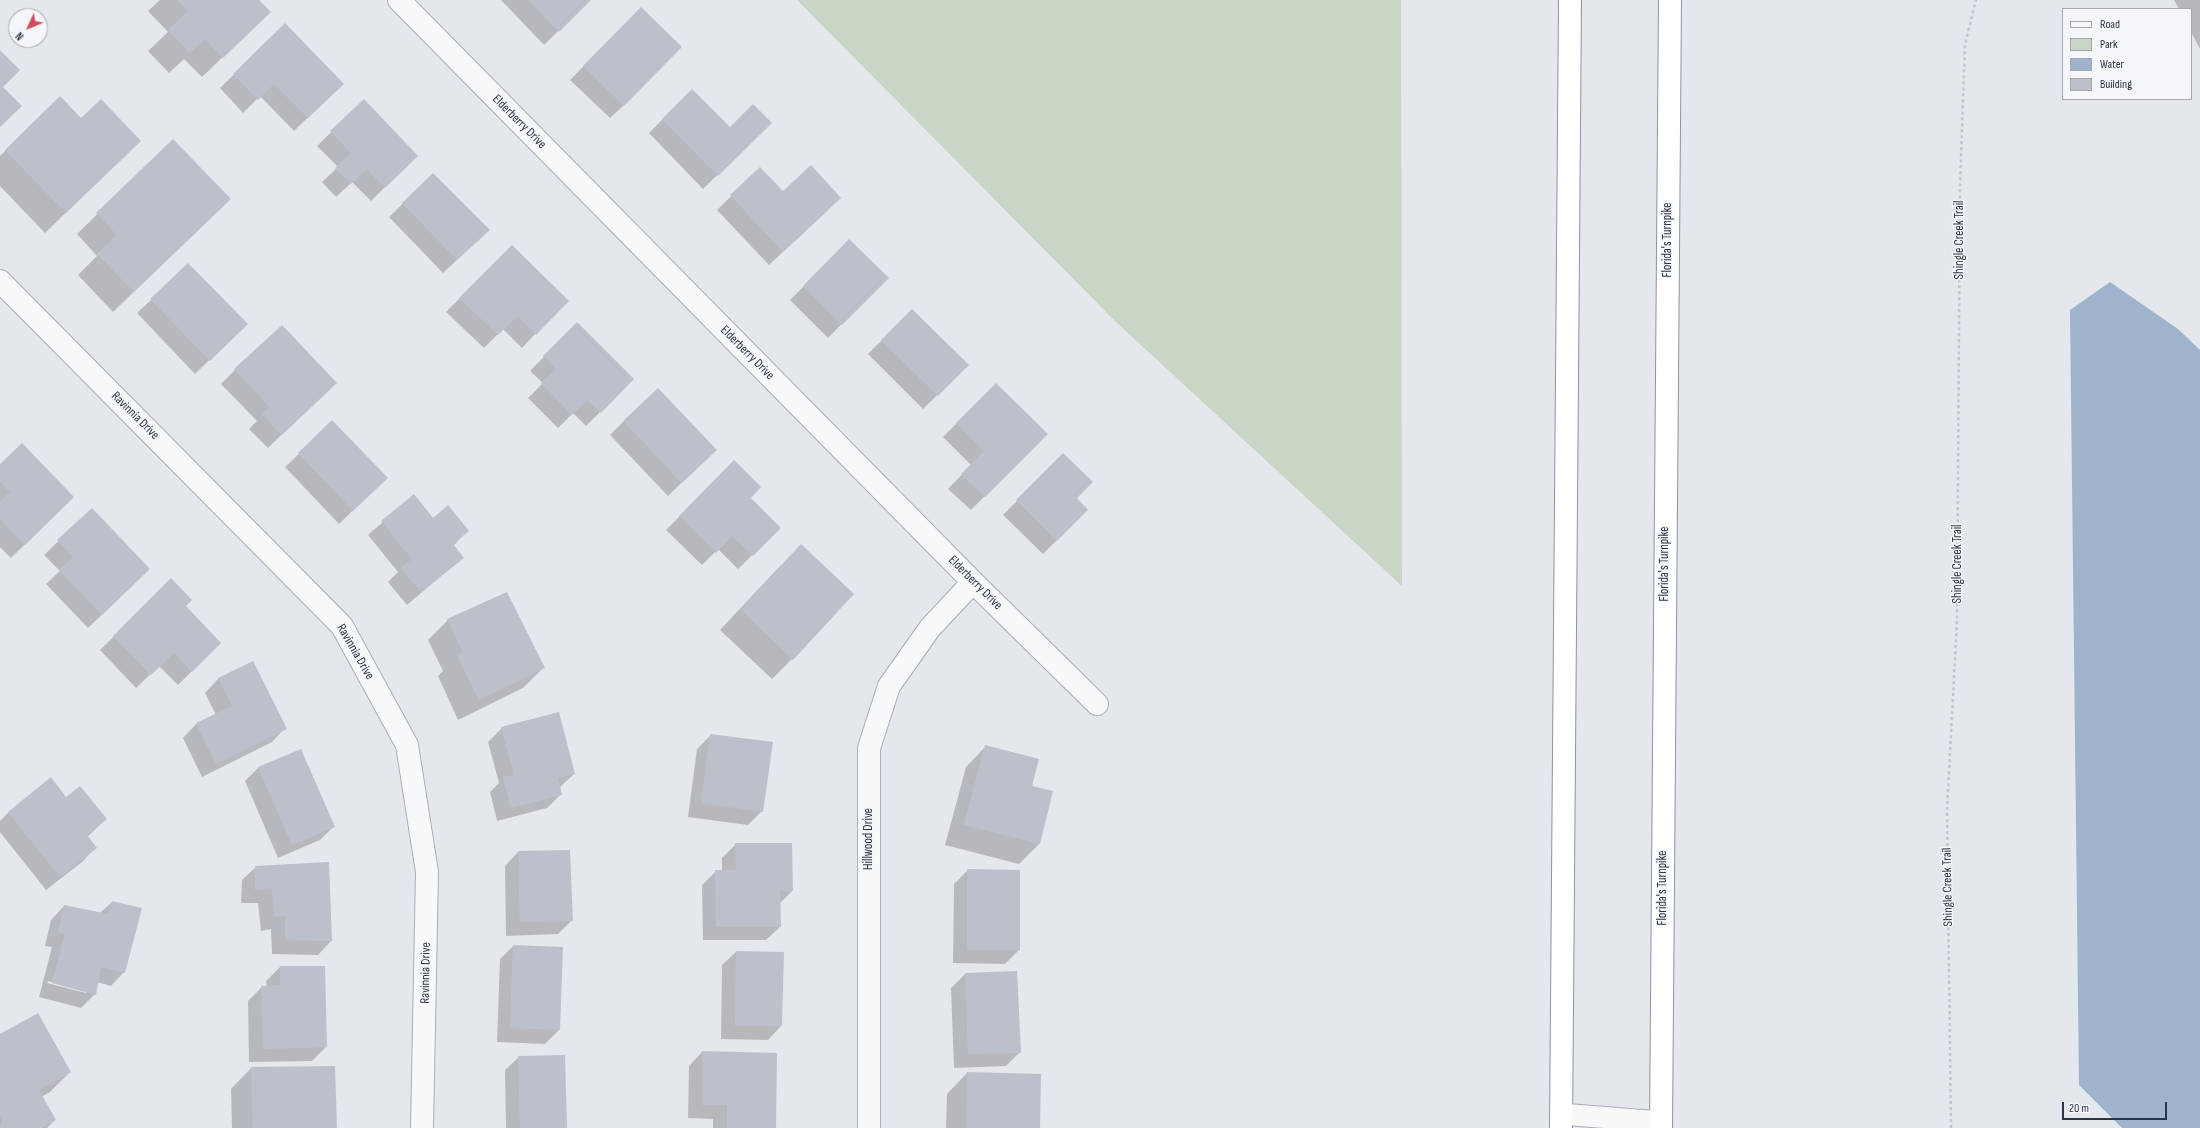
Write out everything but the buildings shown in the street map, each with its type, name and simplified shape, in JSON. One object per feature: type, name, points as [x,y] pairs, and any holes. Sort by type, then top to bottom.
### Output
[{"type":"highway","points":[[1561,1121],[1570,0]]},
{"type":"highway","name":"Florida's Turnpike","points":[[1661,1125],[1670,0]]},
{"type":"street","name":"Elderberry Drive","points":[[399,0],[973,582],[1097,704]]},
{"type":"street","name":"Ravinnia Drive","points":[[0,281],[342,626],[406,745],[427,872],[422,1128]]},
{"type":"street","name":"Hillwood Drive","points":[[869,1128],[869,748],[889,686],[930,628],[973,582]]},
{"type":"lane","points":[[1561,1121],[1661,1125]]},
{"type":"path","name":"Shingle Creek Trail","points":[[1951,1128],[1947,810],[1957,621],[1960,185],[1965,44],[1976,0]]},
{"type":"green space","points":[[797,0],[1401,0],[1402,586],[1116,322]]},
{"type":"water","points":[[2110,282],[2178,329],[2200,350],[2200,1128],[2122,1128],[2079,1085],[2070,310]]}]
